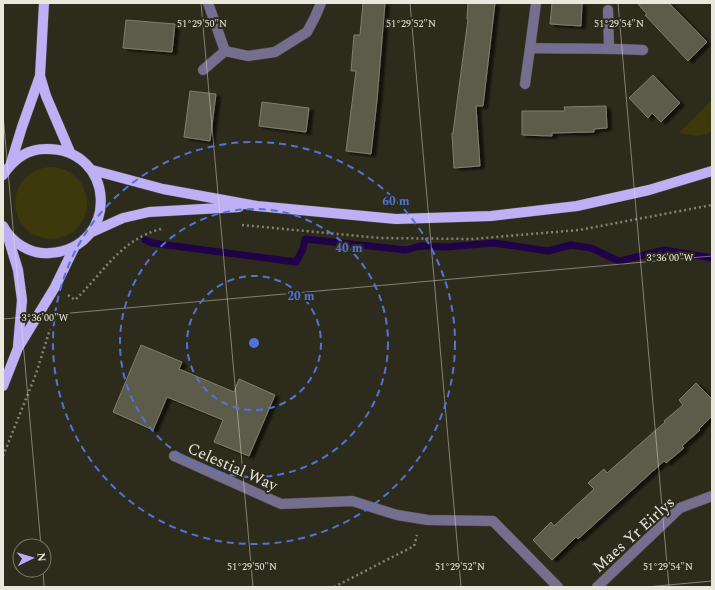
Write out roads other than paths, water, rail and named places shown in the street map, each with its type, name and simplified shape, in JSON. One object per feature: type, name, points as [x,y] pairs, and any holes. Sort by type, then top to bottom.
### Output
[{"type":"main road","points":[[3,175],[11,163],[40,76],[44,3]]},
{"type":"main road","points":[[40,76],[49,103],[70,152]]},
{"type":"main road","points":[[5,230],[18,244],[31,251],[45,254],[60,253],[74,248],[84,241],[92,232],[98,220],[101,207],[101,194],[98,181],[92,170],[80,158],[70,152],[55,148],[40,149],[26,153],[11,163]]},
{"type":"main road","points":[[92,170],[162,189],[257,206],[396,219],[491,216],[577,206],[649,190],[712,171]]},
{"type":"main road","points":[[92,232],[123,218],[149,212],[257,206]]},
{"type":"main road","points":[[5,230],[18,270],[22,300],[18,348]]},
{"type":"main road","points":[[3,386],[18,348],[55,288],[74,248]]},
{"type":"street","points":[[225,51],[248,56],[275,52],[307,32],[320,3]]},
{"type":"street","points":[[525,84],[536,3]]},
{"type":"street","points":[[210,7],[225,51]]},
{"type":"street","points":[[608,10],[609,48]]},
{"type":"street","points":[[530,48],[573,50],[609,48],[643,50]]},
{"type":"street","points":[[203,70],[225,51]]},
{"type":"street","name":"Celestial Way","points":[[174,456],[281,504],[352,501],[397,515],[420,519],[493,521],[558,587]]},
{"type":"street","name":"Maes Yr Eirlys","points":[[597,587],[680,508],[712,496]]},
{"type":"waterway","points":[[145,240],[152,243],[296,262],[303,249],[305,239],[406,250],[420,246],[447,247],[494,243],[548,251],[571,245],[591,248],[620,261],[664,250],[712,258]]}]
